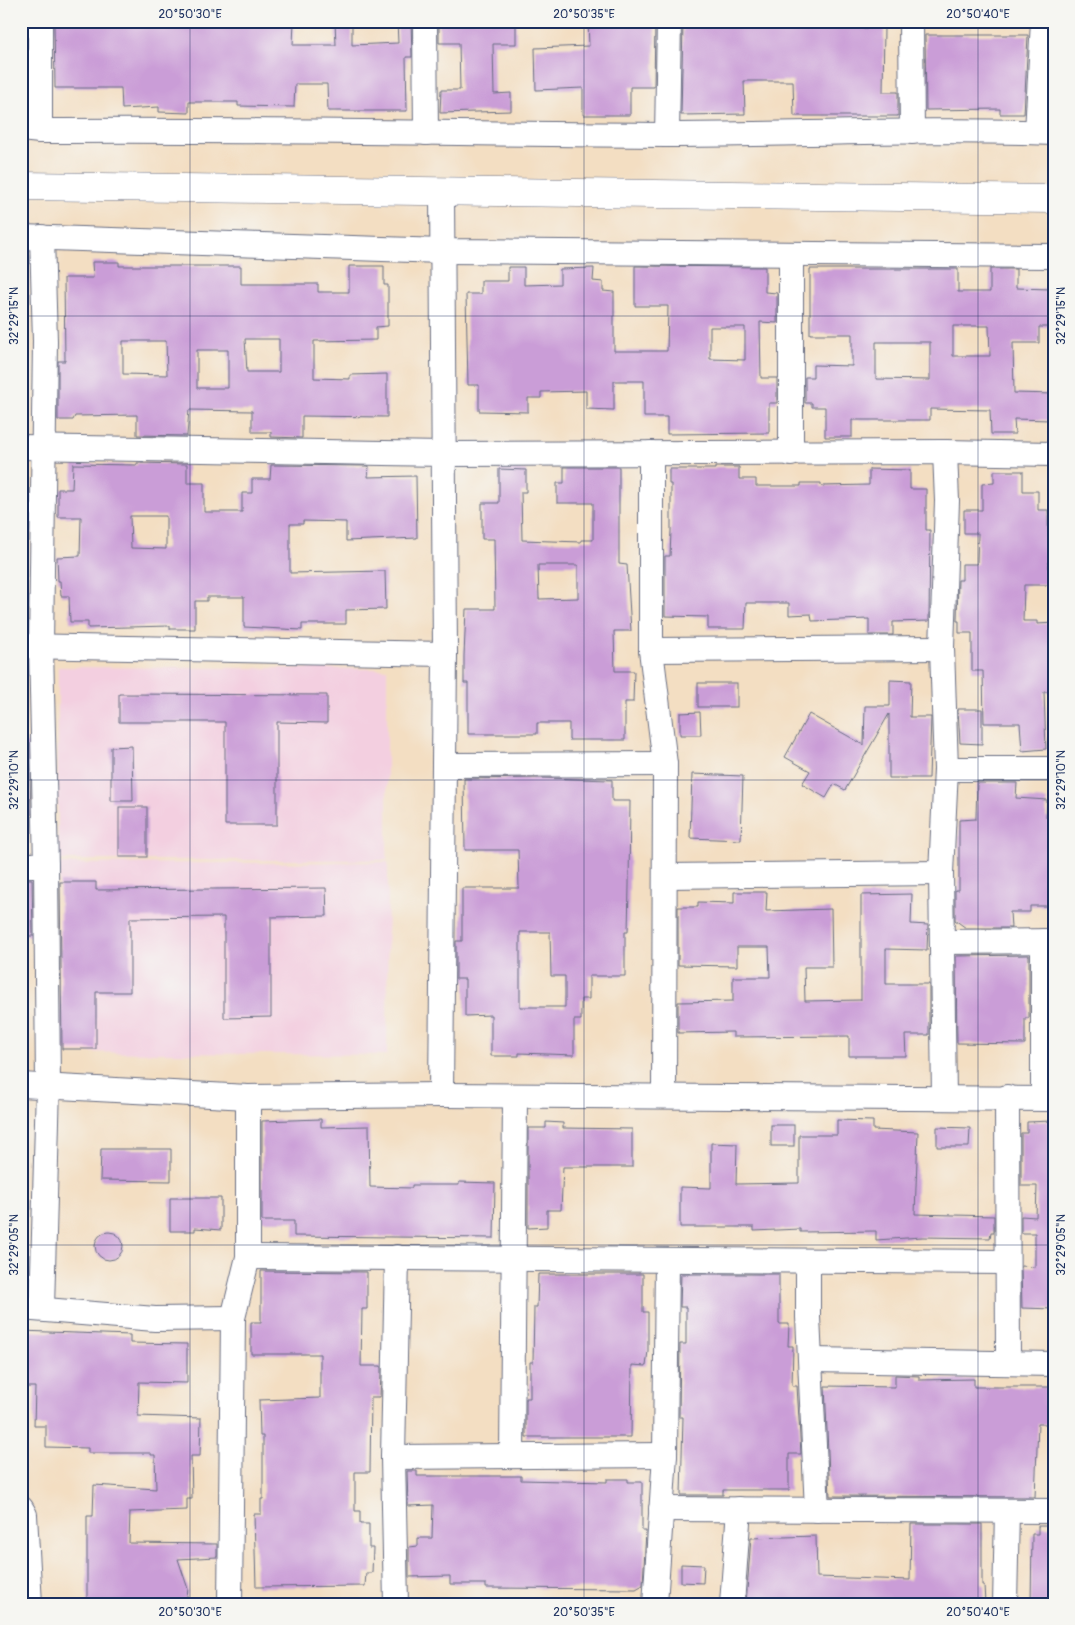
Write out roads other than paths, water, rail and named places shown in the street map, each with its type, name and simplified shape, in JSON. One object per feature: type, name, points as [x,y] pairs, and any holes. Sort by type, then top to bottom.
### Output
[{"type":"main road","points":[[21,186],[1054,199]]},
{"type":"street","points":[[40,21],[31,130],[667,135],[1046,132],[1043,21]]},
{"type":"street","points":[[425,21],[426,132]]},
{"type":"street","points":[[667,135],[669,21]]},
{"type":"street","points":[[912,21],[912,132]]},
{"type":"street","points":[[441,1095],[445,654],[442,191]]},
{"type":"street","points":[[233,1318],[155,1319],[32,1308],[48,1085],[46,865],[31,647],[32,448],[45,341],[32,237],[442,251],[1054,256]]},
{"type":"street","points":[[791,254],[791,454]]},
{"type":"street","points":[[32,448],[444,454],[945,452],[1054,454]]},
{"type":"street","points":[[944,1098],[941,873],[946,769],[942,648],[947,501],[945,452]]},
{"type":"street","points":[[651,454],[651,650],[665,764],[667,876],[664,1096]]},
{"type":"street","points":[[31,647],[445,654]]},
{"type":"street","points":[[651,650],[942,648]]},
{"type":"street","points":[[444,765],[665,764]]},
{"type":"street","points":[[946,769],[1054,769]]},
{"type":"street","points":[[21,865],[46,865]]},
{"type":"street","points":[[667,876],[941,873]]},
{"type":"street","points":[[21,1085],[248,1097],[441,1095],[515,1097],[1007,1097],[1048,1099],[1048,941],[942,942]]},
{"type":"street","points":[[230,1604],[233,1318],[248,1257],[248,1097]]},
{"type":"street","points":[[512,1456],[515,1097]]},
{"type":"street","points":[[1007,1097],[1008,1363]]},
{"type":"street","points":[[248,1257],[1007,1262]]},
{"type":"street","points":[[396,1604],[393,1457],[397,1257]]},
{"type":"street","points":[[655,1604],[665,1455],[667,1260]]},
{"type":"street","points":[[808,1261],[808,1317],[817,1510]]},
{"type":"street","points":[[811,1360],[1054,1364]]},
{"type":"street","points":[[393,1457],[665,1455]]},
{"type":"street","points":[[21,1508],[25,1515],[30,1604]]},
{"type":"street","points":[[661,1509],[1054,1511]]},
{"type":"street","points":[[732,1604],[740,1509]]},
{"type":"street","points":[[1005,1604],[1007,1511]]}]
